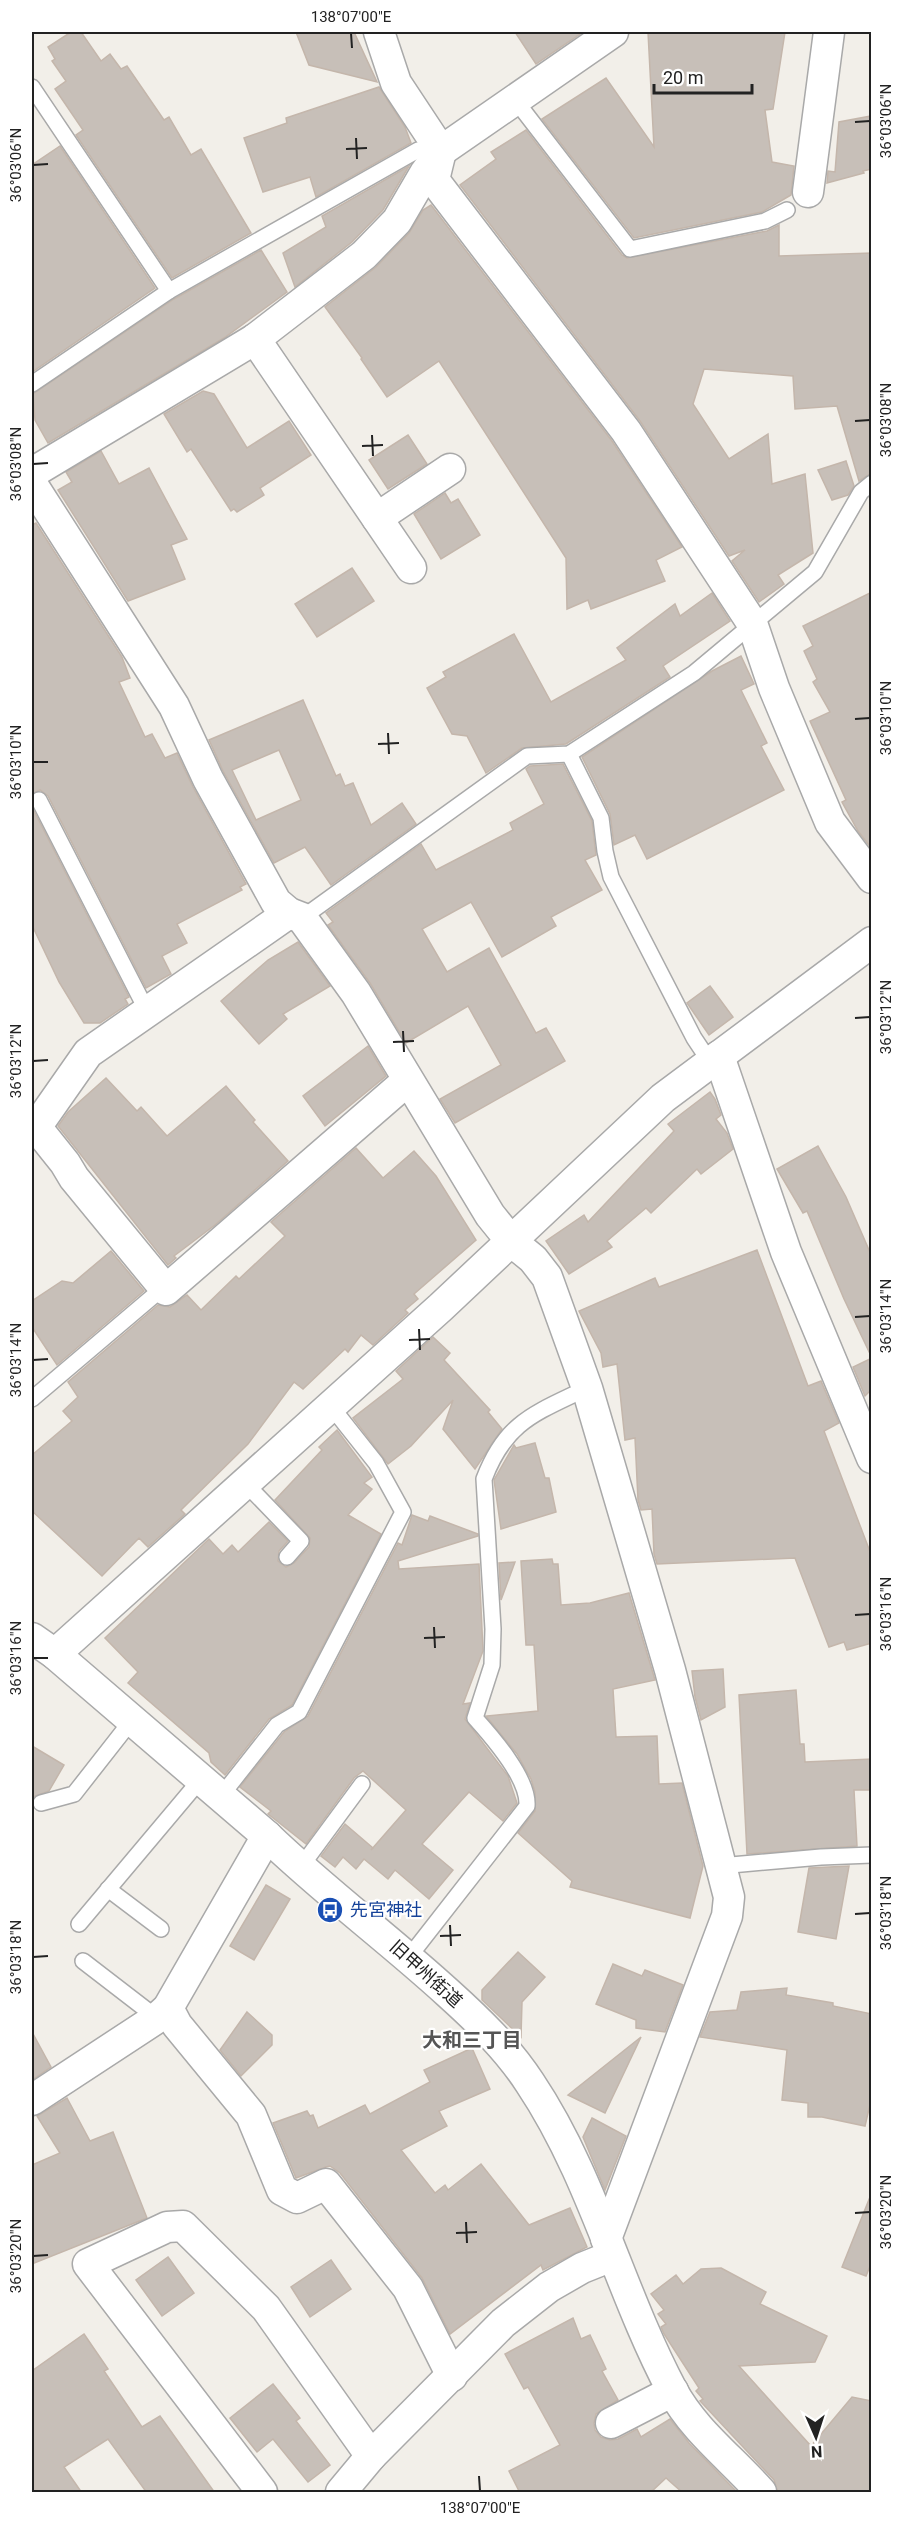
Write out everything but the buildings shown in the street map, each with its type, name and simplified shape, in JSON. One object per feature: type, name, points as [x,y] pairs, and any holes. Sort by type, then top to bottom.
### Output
[{"type":"street","points":[[379,32],[396,83],[441,151],[434,180],[626,431],[752,623],[774,688],[830,822],[872,878]]},
{"type":"street","points":[[32,473],[255,339],[364,255],[397,221],[425,173],[441,151],[613,32]]},
{"type":"street","points":[[798,201],[830,32]]},
{"type":"street","points":[[255,339],[411,568]]},
{"type":"street","points":[[377,518],[450,469]]},
{"type":"street","points":[[32,484],[174,706],[208,779],[261,880],[276,902],[295,915],[356,993],[407,1081],[490,1215],[511,1241],[533,1259],[547,1277],[587,1388],[670,1670],[729,1897],[728,1916],[609,2247],[503,2323],[371,2456],[342,2492]]},
{"type":"street","points":[[295,915],[147,1011],[88,1053],[34,1131],[66,1163],[74,1178],[166,1290],[407,1081]]},
{"type":"street","points":[[43,1646],[245,1483],[441,1307],[663,1098],[872,942]]},
{"type":"street","points":[[715,1059],[786,1252],[872,1458]]},
{"type":"street","name":"旧甲州街道","points":[[43,1646],[211,1787],[300,1868],[409,1957],[486,2028],[529,2081],[564,2138],[609,2247],[673,2391],[699,2430],[753,2489]]},
{"type":"street","points":[[32,2100],[163,2013],[267,1836]]},
{"type":"street","points":[[163,2013],[177,2025],[251,2115],[282,2190],[297,2198],[326,2184],[408,2288],[452,2376]]},
{"type":"street","points":[[261,2493],[88,2264],[167,2227],[183,2226],[266,2308],[371,2456]]},
{"type":"street","points":[[611,2423],[673,2391]]},
{"type":"lane","points":[[32,87],[169,291]]},
{"type":"lane","points":[[516,101],[630,249],[765,222],[798,201]]},
{"type":"lane","points":[[32,384],[169,291],[418,150],[441,151]]},
{"type":"lane","points":[[295,915],[527,756],[569,754],[694,673],[815,572],[861,492],[872,483]]},
{"type":"lane","points":[[569,754],[601,818],[611,877],[694,1038],[715,1059]]},
{"type":"lane","points":[[39,800],[147,1011]]},
{"type":"lane","points":[[32,1399],[164,1287]]},
{"type":"lane","points":[[409,1957],[527,1806],[528,1794],[502,1750],[475,1718],[492,1665],[493,1638],[484,1479],[505,1438],[525,1419],[587,1388]]},
{"type":"lane","points":[[79,1924],[108,1889],[211,1787],[277,1725],[299,1712],[403,1512],[376,1463],[330,1406]]},
{"type":"lane","points":[[245,1483],[301,1541],[286,1557]]},
{"type":"lane","points":[[41,1803],[74,1794],[132,1720]]},
{"type":"lane","points":[[300,1868],[362,1784]]},
{"type":"lane","points":[[720,1866],[872,1855]]},
{"type":"lane","points":[[108,1889],[161,1929]]},
{"type":"lane","points":[[83,1961],[163,2013]]},
{"type":"place","name":"先宮神社","points":[[330,1910]]},
{"type":"district","name":"大和三丁目","points":[[472,2040]]}]
